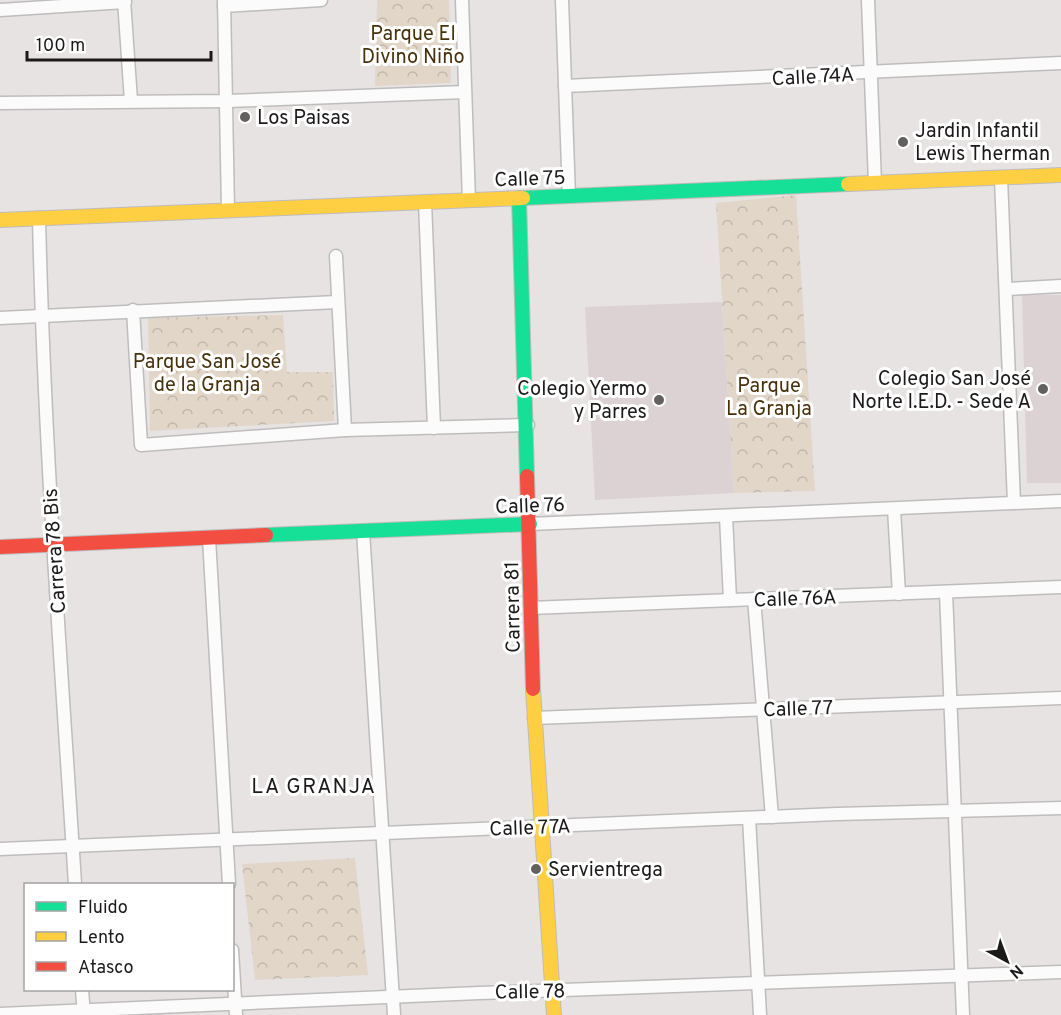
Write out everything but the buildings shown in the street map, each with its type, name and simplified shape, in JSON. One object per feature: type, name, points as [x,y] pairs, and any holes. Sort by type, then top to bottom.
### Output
[{"type":"street","points":[[228,210],[224,3],[321,0]]},
{"type":"street","points":[[462,0],[469,200]]},
{"type":"street","points":[[562,0],[569,196]]},
{"type":"street","points":[[868,0],[875,183]]},
{"type":"street","points":[[0,10],[124,1],[130,101]]},
{"type":"street","name":"Calle 74A","points":[[565,86],[1061,63]]},
{"type":"street","points":[[0,103],[227,101],[465,92]]},
{"type":"street","name":"Calle 75","points":[[0,220],[1061,175]]},
{"type":"street","points":[[1001,178],[1014,503]]},
{"type":"street","name":"Carrera 81","points":[[519,198],[528,424],[534,718],[554,1015]]},
{"type":"street","points":[[426,202],[434,428]]},
{"type":"street","name":"Carrera 78 Bis","points":[[39,218],[41,316],[52,545],[67,731],[75,883]]},
{"type":"street","points":[[336,256],[345,430]]},
{"type":"street","points":[[1007,289],[1061,286]]},
{"type":"street","points":[[0,318],[337,302]]},
{"type":"street","points":[[133,310],[141,445],[345,430],[528,424]]},
{"type":"street","name":"Calle 76","points":[[0,547],[1061,501]]},
{"type":"street","points":[[894,509],[899,594]]},
{"type":"street","points":[[726,516],[730,600]]},
{"type":"street","points":[[363,531],[394,1015]]},
{"type":"street","points":[[209,538],[229,883]]},
{"type":"street","name":"Calle 76A","points":[[530,608],[1061,587]]},
{"type":"street","points":[[946,592],[963,1015]]},
{"type":"street","points":[[754,599],[772,817]]},
{"type":"street","name":"Calle 77","points":[[534,718],[1061,698]]},
{"type":"street","name":"Calle 77A","points":[[0,849],[227,841],[381,832],[1061,808]]},
{"type":"street","points":[[749,818],[760,1015]]},
{"type":"street","name":"Calle 78","points":[[0,1014],[236,1010],[393,997],[1061,972]]},
{"type":"street","points":[[234,980],[236,1010]]},
{"type":"street","points":[[82,991],[84,1013]]},
{"type":"shaded area","name":"Colegio San José Norte I.E.D. - Sede A","points":[[1022,295],[1061,295],[1061,483],[1027,483]]},
{"type":"shaded area","name":"Colegio Yermo y Parres","points":[[722,302],[734,493],[595,500],[585,307]]},
{"type":"green space","name":"Parque El Divino Niño","points":[[377,0],[449,0],[451,83],[375,86]]},
{"type":"green space","name":"Parque La Granja","points":[[796,195],[815,491],[734,493],[716,203]]},
{"type":"green space","name":"Parque San José de la Granja","points":[[283,315],[287,372],[333,372],[334,421],[150,431],[148,318]]},
{"type":"green space","points":[[355,858],[368,975],[255,980],[242,864]]},
{"type":"traffic: fast","points":[[523,198],[848,184]]},
{"type":"traffic: fast","points":[[519,198],[527,476]]},
{"type":"traffic: fast","points":[[266,535],[530,524]]},
{"type":"traffic: slow","points":[[848,184],[1061,175]]},
{"type":"traffic: slow","points":[[0,220],[523,198]]},
{"type":"traffic: slow","points":[[533,689],[554,1015]]},
{"type":"traffic: jam","points":[[527,476],[533,689]]},
{"type":"traffic: jam","points":[[0,547],[266,535]]},
{"type":"place","name":"Los Paisas","points":[[245,117]]},
{"type":"place","name":"Jardin Infantil Lewis Therman","points":[[903,142]]},
{"type":"place","name":"Colegio San José Norte I.E.D. - Sede A","points":[[1043,389]]},
{"type":"place","name":"Colegio Yermo y Parres","points":[[659,400]]},
{"type":"place","name":"Servientrega","points":[[536,869]]},
{"type":"district","name":"LA GRANJA","points":[[314,786]]}]
